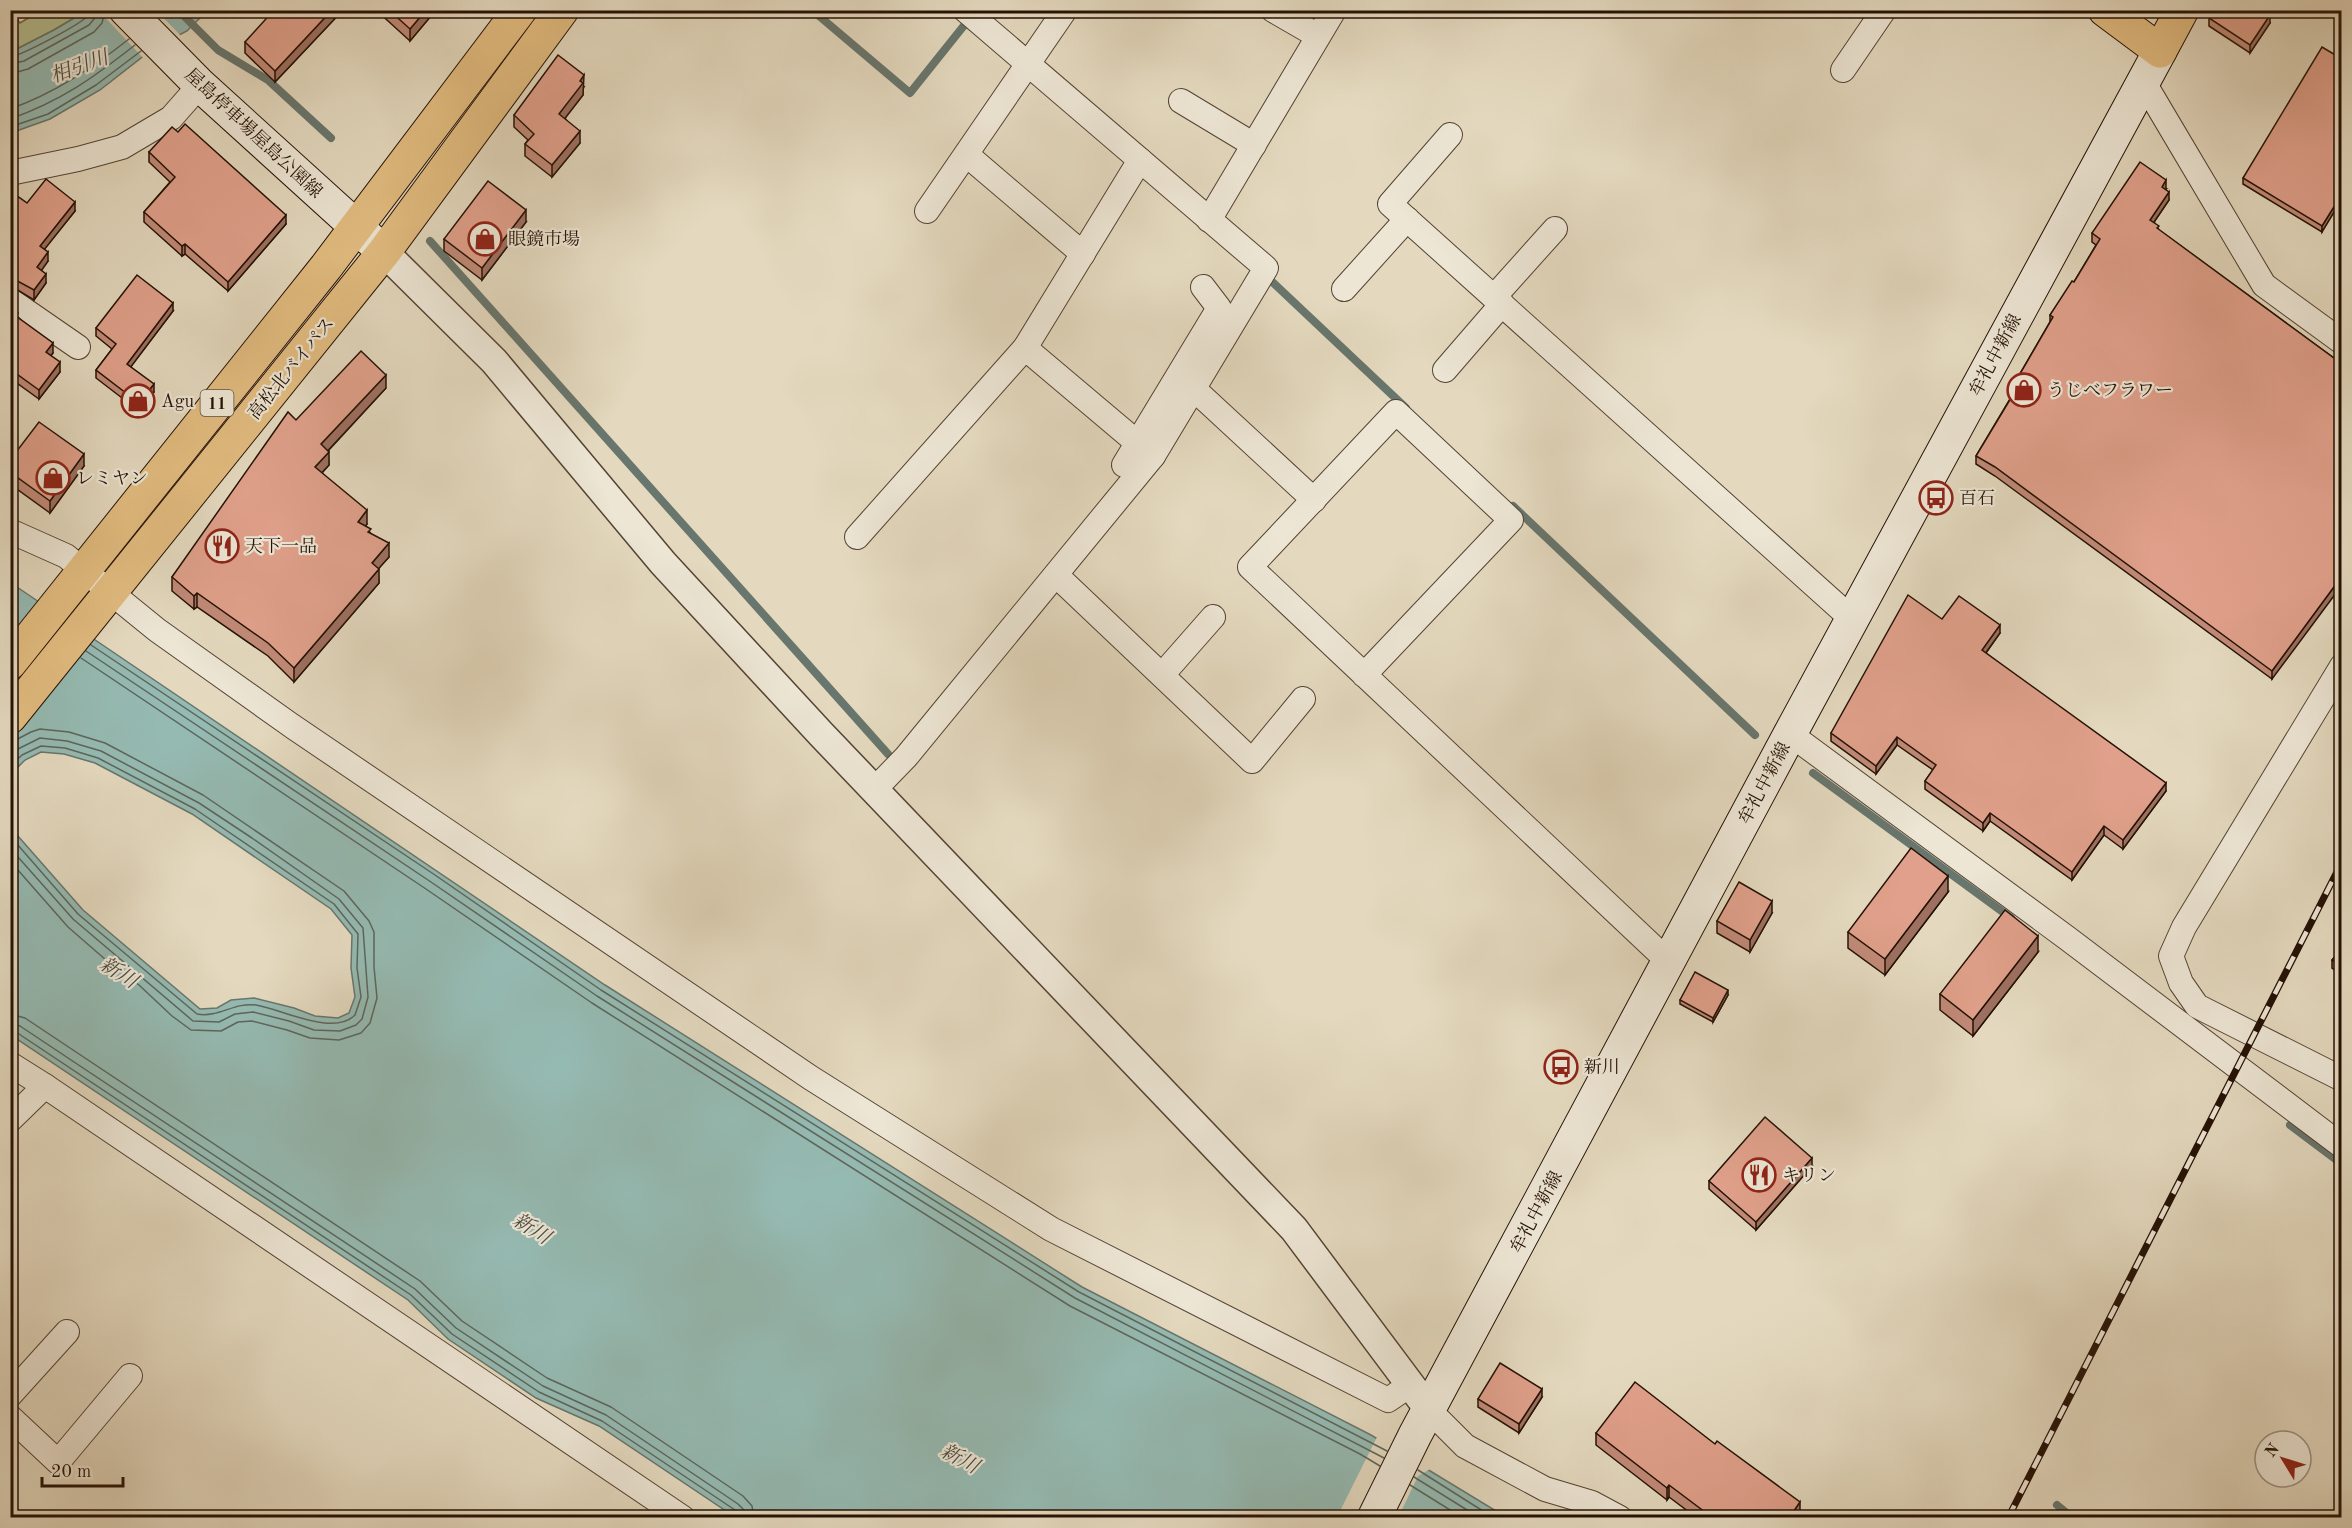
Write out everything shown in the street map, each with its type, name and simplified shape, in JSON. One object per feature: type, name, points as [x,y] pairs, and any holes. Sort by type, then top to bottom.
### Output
[{"type":"main road","name":"屋島停車場屋島公園線","points":[[126,10],[196,81],[384,252]]},
{"type":"main road","name":"高松北バイパス","points":[[10,663],[356,227],[520,10]]},
{"type":"main road","name":"高松北バイパス","points":[[10,717],[384,252],[562,10]]},
{"type":"main road","points":[[2105,10],[2160,51],[2182,10]]},
{"type":"main road","name":"牟礼中新線","points":[[1374,1518],[1422,1423],[1790,734],[2160,51]]},
{"type":"street","points":[[874,790],[906,757],[1056,575],[1146,449],[1194,389],[1266,268],[966,10]]},
{"type":"street","points":[[927,212],[1065,10]]},
{"type":"street","points":[[1273,10],[1318,36]]},
{"type":"street","points":[[1209,220],[1334,10]]},
{"type":"street","points":[[1843,69],[1884,10]]},
{"type":"street","points":[[10,173],[122,147],[171,118],[196,81]]},
{"type":"street","points":[[2144,81],[2264,285],[2342,342]]},
{"type":"street","points":[[1181,101],[1254,145]]},
{"type":"street","points":[[1450,135],[1390,204],[1852,619]]},
{"type":"street","points":[[967,155],[1083,254]]},
{"type":"street","points":[[857,537],[1025,348],[1140,160]]},
{"type":"street","points":[[1344,289],[1407,219]]},
{"type":"street","points":[[1445,370],[1556,229]]},
{"type":"street","points":[[384,252],[494,361],[663,563],[874,790],[1294,1229],[1410,1385],[1422,1423],[1545,1489],[1592,1503],[1620,1518]]},
{"type":"street","points":[[1124,465],[1146,449],[1219,308],[1203,287]]},
{"type":"street","points":[[10,300],[78,347]]},
{"type":"street","points":[[1025,348],[1146,449]]},
{"type":"street","points":[[1194,389],[1314,500]]},
{"type":"street","points":[[1364,675],[1510,520],[1396,412],[1250,567],[1364,675],[1669,963]]},
{"type":"street","points":[[10,531],[51,548],[107,596],[292,726],[811,1078],[1051,1229],[1388,1400],[1410,1385]]},
{"type":"street","points":[[1056,575],[1252,761],[1304,699]]},
{"type":"street","points":[[1162,675],[1213,616]]},
{"type":"street","points":[[2342,666],[2184,927],[2171,956],[2181,983],[2197,1006],[2342,1079]]},
{"type":"street","points":[[1790,734],[2067,938],[2342,1146]]},
{"type":"street","points":[[10,1064],[683,1518]]},
{"type":"street","points":[[10,1120],[45,1086]]},
{"type":"street","points":[[10,1395],[67,1332]]},
{"type":"street","points":[[10,1417],[58,1462],[130,1376]]},
{"type":"green space","points":[[11,11],[20,23],[40,11],[86,11],[11,52]]},
{"type":"water","name":"相引川","points":[[86,11],[207,11],[187,31],[154,48],[100,90],[50,119],[11,133],[11,52]]},
{"type":"water","points":[[11,583],[605,985],[1082,1287],[1371,1435],[1506,1517],[735,1517],[599,1426],[536,1398],[448,1339],[408,1300],[11,1035],[10,827],[83,910],[200,1009],[217,1008],[231,1000],[254,998],[315,1016],[338,1018],[349,1013],[355,997],[351,968],[352,935],[331,909],[192,814],[95,763],[64,754],[41,752],[25,760],[11,774]]},
{"type":"pier","points":[[99,11],[157,11],[182,37],[144,59]]},
{"type":"pier","points":[[1378,1435],[1432,1468],[1418,1476],[1398,1518],[1337,1517]]},
{"type":"building","points":[[274,10],[332,10],[275,71],[245,42]]},
{"type":"building","points":[[389,10],[426,10],[410,29]]},
{"type":"building","points":[[2214,10],[2262,10],[2270,15],[2250,45],[2209,18]]},
{"type":"building","points":[[2322,47],[2342,59],[2342,194],[2322,226],[2243,178]]},
{"type":"building","points":[[558,55],[584,75],[580,81],[583,83],[559,114],[580,131],[552,165],[525,144],[534,134],[514,115]]},
{"type":"building","points":[[185,124],[286,215],[228,282],[144,212],[175,177],[149,152],[172,127],[178,132]]},
{"type":"building","points":[[2140,162],[2166,180],[2162,187],[2169,192],[2150,220],[2159,226],[2157,228],[2342,364],[2342,576],[2272,671],[1995,467],[1976,456],[2014,393],[2010,391],[2053,317],[2050,315],[2072,281],[2074,282],[2100,239],[2092,233]]},
{"type":"building","points":[[46,179],[75,202],[40,246],[48,252],[37,267],[46,274],[34,290],[10,277],[10,191],[27,203]]},
{"type":"building","points":[[488,181],[526,210],[482,268],[444,239]]},
{"type":"building","points":[[137,275],[173,303],[127,364],[154,384],[139,403],[96,370],[116,344],[96,328]]},
{"type":"building","points":[[10,308],[18,313],[16,316],[53,343],[46,352],[60,362],[39,390],[10,369]]},
{"type":"building","points":[[361,351],[386,375],[321,444],[329,452],[315,467],[367,510],[358,522],[371,529],[368,532],[389,543],[372,563],[379,569],[294,668],[268,643],[197,593],[194,596],[172,577],[288,412],[296,420]]},
{"type":"building","points":[[39,422],[84,454],[50,501],[10,472],[10,460]]},
{"type":"building","points":[[1908,595],[1942,619],[1959,596],[2000,625],[1982,650],[2166,783],[2123,840],[2104,826],[2072,872],[1990,813],[1983,823],[1925,781],[1936,765],[1897,737],[1876,766],[1831,733]]},
{"type":"building","points":[[1911,848],[1948,876],[1885,959],[1848,932]]},
{"type":"building","points":[[1739,882],[1772,901],[1750,940],[1717,921]]},
{"type":"building","points":[[2005,910],[2038,936],[1973,1020],[1940,994]]},
{"type":"building","points":[[2342,948],[2342,967],[2332,960]]},
{"type":"building","points":[[1695,972],[1728,990],[1713,1018],[1680,1000]]},
{"type":"building","points":[[1765,1117],[1812,1158],[1756,1222],[1709,1181]]},
{"type":"building","points":[[1500,1363],[1542,1389],[1519,1424],[1478,1399]]},
{"type":"building","points":[[1635,1382],[1715,1444],[1717,1441],[1800,1502],[1789,1518],[1713,1518],[1669,1485],[1667,1488],[1596,1433]]},
{"type":"waterway","points":[[178,10],[218,50],[268,80],[331,138]]},
{"type":"waterway","points":[[812,10],[910,93],[966,23],[971,27]]},
{"type":"waterway","points":[[430,241],[888,754]]},
{"type":"waterway","points":[[1265,275],[1406,408]]},
{"type":"waterway","points":[[1513,506],[1755,735]]},
{"type":"waterway","points":[[1813,773],[2011,918]]},
{"type":"waterway","points":[[2290,1125],[2342,1164]]},
{"type":"waterway","points":[[2057,1505],[2073,1518]]},
{"type":"railway","points":[[2008,1518],[2342,862]]},
{"type":"place","name":"眼鏡市場","points":[[485,239]]},
{"type":"place","name":"うじべフラワー","points":[[2024,390]]},
{"type":"place","name":"Agu","points":[[138,401]]},
{"type":"place","name":"レミヤン","points":[[53,478]]},
{"type":"place","name":"百石","points":[[1936,498]]},
{"type":"place","name":"天下一品","points":[[222,546]]},
{"type":"place","name":"新川","points":[[1561,1067]]},
{"type":"place","name":"キリン","points":[[1759,1175]]}]
